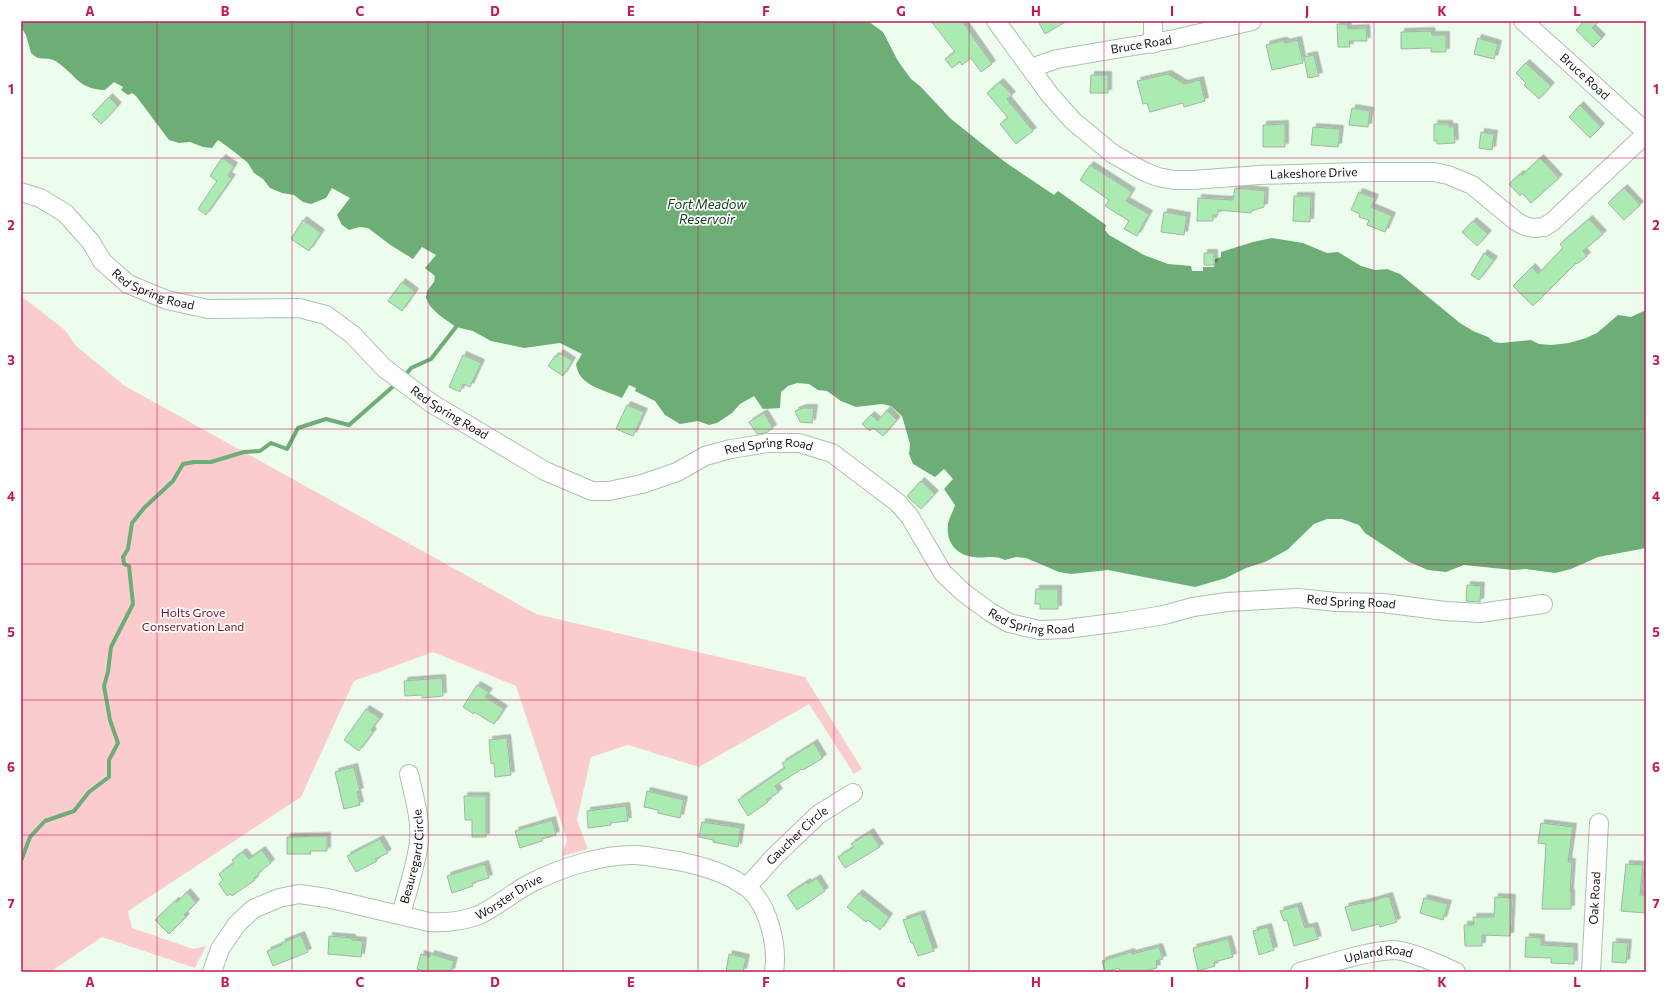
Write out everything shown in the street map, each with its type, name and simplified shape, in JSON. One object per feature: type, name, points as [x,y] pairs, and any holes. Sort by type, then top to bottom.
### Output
[{"type":"street","name":"Lakeshore Drive","points":[[996,21],[1050,95],[1073,121],[1113,154],[1144,172],[1158,177],[1193,180],[1259,175],[1358,172],[1434,172],[1448,175],[1472,185],[1517,222],[1524,226],[1534,228],[1544,227],[1552,222],[1646,133]]},
{"type":"street","points":[[1153,21],[1153,44]]},
{"type":"street","name":"Bruce Road","points":[[1031,68],[1071,56],[1153,44],[1252,21]]},
{"type":"street","name":"Bruce Road","points":[[1523,21],[1608,96],[1646,133]]},
{"type":"street","name":"Red Spring Road","points":[[21,192],[40,198],[65,213],[91,242],[102,261],[128,284],[167,300],[208,310],[299,308],[326,315],[353,335],[384,368],[431,403],[545,471],[592,491],[609,491],[642,484],[677,472],[705,456],[731,449],[768,443],[799,443],[832,453],[898,504],[910,517],[943,573],[964,593],[990,612],[1009,623],[1039,630],[1066,629],[1121,622],[1164,614],[1193,606],[1227,602],[1298,598],[1336,602],[1383,603],[1445,611],[1480,613],[1543,604]]},
{"type":"street","name":"Beauregard Circle","points":[[401,915],[419,842],[419,823],[409,774]]},
{"type":"street","name":"Gaucher Circle","points":[[747,887],[775,856],[819,814],[854,792]]},
{"type":"street","name":"Oak Road","points":[[1591,972],[1598,823]]},
{"type":"street","name":"Worster Drive","points":[[212,972],[220,949],[237,924],[253,909],[279,898],[299,894],[327,898],[429,922],[443,923],[479,915],[531,883],[555,872],[608,857],[628,856],[693,864],[722,872],[747,887],[760,904],[768,921],[775,944],[774,972]]},
{"type":"street","name":"Upland Road","points":[[1300,972],[1369,954],[1394,950],[1440,964],[1456,972]]},
{"type":"green space","name":"Holts Grove Conservation Land","points":[[21,296],[65,330],[76,346],[125,386],[536,614],[805,677],[862,769],[854,774],[809,704],[699,767],[628,745],[591,757],[577,820],[588,849],[562,856],[567,840],[516,686],[433,652],[354,681],[301,797],[128,911],[132,928],[193,949],[206,946],[195,968],[102,937],[50,972],[21,972]]},
{"type":"water","name":"Fort Meadow Reservoir","points":[[24,21],[868,21],[883,32],[898,61],[911,79],[920,86],[951,119],[1005,162],[1054,195],[1058,191],[1106,225],[1105,230],[1109,235],[1144,255],[1168,264],[1191,266],[1192,271],[1203,271],[1203,267],[1214,267],[1215,259],[1221,257],[1221,252],[1253,242],[1272,238],[1303,243],[1327,253],[1338,252],[1361,266],[1375,270],[1387,269],[1400,274],[1460,323],[1473,331],[1488,337],[1494,342],[1501,343],[1531,340],[1539,344],[1551,345],[1569,343],[1597,333],[1618,315],[1631,317],[1646,310],[1646,548],[1598,557],[1571,569],[1555,573],[1526,569],[1513,570],[1464,565],[1446,572],[1428,570],[1409,562],[1365,533],[1359,525],[1342,519],[1327,519],[1314,524],[1287,550],[1265,562],[1246,568],[1226,578],[1195,587],[1108,570],[1071,574],[1059,572],[1026,558],[1016,557],[1005,560],[997,557],[968,556],[962,554],[954,547],[949,537],[948,523],[955,505],[944,489],[953,479],[944,469],[935,477],[913,464],[909,454],[910,444],[902,416],[891,406],[882,404],[856,407],[841,401],[827,391],[818,390],[809,384],[797,383],[788,386],[781,392],[780,408],[763,409],[754,396],[740,404],[732,413],[717,423],[709,425],[698,421],[680,424],[665,415],[655,401],[635,391],[636,388],[629,385],[622,398],[587,382],[578,372],[576,364],[582,354],[560,343],[524,348],[491,341],[473,331],[456,327],[439,315],[430,306],[426,298],[427,291],[434,282],[435,276],[425,268],[436,255],[422,247],[413,259],[389,244],[368,228],[359,227],[349,230],[342,225],[337,215],[350,198],[332,188],[326,198],[311,204],[303,202],[294,195],[282,193],[270,188],[263,179],[254,173],[248,163],[218,140],[212,148],[203,147],[190,142],[179,143],[169,140],[136,96],[132,93],[128,95],[121,90],[123,87],[114,82],[105,90],[89,87],[83,84],[54,60],[38,58],[31,53],[26,35],[21,27]]},
{"type":"building","points":[[931,21],[962,21],[992,64],[981,72],[971,58],[962,65],[960,62],[952,68],[945,59],[955,52]]},
{"type":"building","points":[[1038,21],[1067,21],[1045,34]]},
{"type":"building","points":[[1584,21],[1599,21],[1592,28],[1602,38],[1593,47],[1576,30]]},
{"type":"building","points":[[1337,24],[1347,24],[1348,29],[1366,28],[1367,41],[1349,41],[1350,47],[1338,47]]},
{"type":"building","points":[[1431,31],[1432,35],[1446,35],[1446,52],[1431,52],[1431,48],[1401,49],[1401,32]]},
{"type":"building","points":[[1478,38],[1498,44],[1494,59],[1474,54]]},
{"type":"building","points":[[1298,40],[1303,63],[1272,70],[1266,45],[1281,41],[1285,41],[1285,43]]},
{"type":"building","points":[[1314,55],[1319,76],[1308,78],[1304,57]]},
{"type":"building","points":[[1526,63],[1551,86],[1539,99],[1524,85],[1526,83],[1516,73]]},
{"type":"building","points":[[1168,74],[1184,84],[1200,80],[1205,101],[1184,107],[1183,103],[1150,112],[1147,103],[1143,104],[1137,81]]},
{"type":"building","points":[[1091,75],[1108,75],[1108,93],[1090,93]]},
{"type":"building","points":[[1000,82],[1012,95],[1007,99],[1033,131],[1016,144],[1000,124],[1008,118],[987,93]]},
{"type":"building","points":[[109,97],[118,106],[101,124],[92,115]]},
{"type":"building","points":[[1580,105],[1601,127],[1590,138],[1569,117]]},
{"type":"building","points":[[1352,108],[1370,111],[1368,127],[1349,125]]},
{"type":"building","points":[[1285,124],[1285,147],[1263,147],[1263,125]]},
{"type":"building","points":[[1434,124],[1449,124],[1449,127],[1454,127],[1455,143],[1437,144],[1437,141],[1434,141]]},
{"type":"building","points":[[1313,127],[1340,129],[1338,147],[1311,145]]},
{"type":"building","points":[[1481,132],[1494,134],[1492,150],[1479,148]]},
{"type":"building","points":[[222,158],[234,166],[228,176],[232,178],[206,215],[198,209],[217,181],[210,176]]},
{"type":"building","points":[[1540,158],[1559,178],[1531,203],[1522,193],[1520,196],[1509,184],[1520,174],[1522,175]]},
{"type":"building","points":[[1090,165],[1132,192],[1126,201],[1149,214],[1137,236],[1124,229],[1129,221],[1105,206],[1109,200],[1080,180]]},
{"type":"building","points":[[1235,188],[1265,191],[1264,207],[1251,211],[1251,213],[1218,210],[1218,215],[1213,215],[1213,221],[1197,221],[1198,198],[1233,200]]},
{"type":"building","points":[[1624,188],[1640,205],[1624,220],[1608,203]]},
{"type":"building","points":[[1359,192],[1375,198],[1371,207],[1392,216],[1385,232],[1367,225],[1369,220],[1359,217],[1360,214],[1351,210]]},
{"type":"building","points":[[1294,196],[1311,196],[1310,222],[1293,221]]},
{"type":"building","points":[[1164,212],[1187,216],[1184,235],[1161,232]]},
{"type":"building","points":[[1589,219],[1603,234],[1583,251],[1587,256],[1577,264],[1576,263],[1533,306],[1513,286],[1532,267],[1538,274],[1563,248],[1560,244]]},
{"type":"building","points":[[303,220],[321,233],[309,251],[291,239]]},
{"type":"building","points":[[1473,221],[1488,234],[1477,246],[1462,232]]},
{"type":"building","points":[[1204,253],[1214,253],[1214,265],[1204,265]]},
{"type":"building","points":[[1484,253],[1494,260],[1479,280],[1471,275]]},
{"type":"building","points":[[402,282],[415,292],[402,311],[388,301]]},
{"type":"building","points":[[560,353],[572,361],[563,376],[548,366],[555,356],[557,357]]},
{"type":"building","points":[[463,355],[481,363],[470,387],[463,384],[460,392],[449,387]]},
{"type":"building","points":[[627,405],[644,412],[633,436],[616,429]]},
{"type":"building","points":[[803,408],[814,408],[812,423],[800,422],[795,411]]},
{"type":"building","points":[[887,410],[897,420],[883,436],[873,428],[870,431],[862,424],[871,415],[878,421]]},
{"type":"building","points":[[764,413],[773,428],[766,433],[757,434],[749,422]]},
{"type":"building","points":[[921,481],[935,494],[921,509],[907,496]]},
{"type":"building","points":[[1467,585],[1481,586],[1480,602],[1466,601]]},
{"type":"building","points":[[1036,589],[1058,589],[1058,609],[1040,609],[1040,604],[1035,604]]},
{"type":"building","points":[[442,678],[443,696],[422,698],[422,695],[405,696],[404,681]]},
{"type":"building","points":[[477,685],[489,692],[485,697],[504,709],[494,724],[463,707]]},
{"type":"building","points":[[366,709],[380,718],[371,730],[373,732],[359,751],[344,740]]},
{"type":"building","points":[[507,738],[511,775],[495,777],[494,763],[491,764],[489,740]]},
{"type":"building","points":[[814,743],[823,758],[775,786],[779,792],[748,816],[738,800],[785,768],[782,763]]},
{"type":"building","points":[[354,767],[360,791],[357,792],[360,805],[344,809],[335,772]]},
{"type":"building","points":[[647,791],[684,800],[680,818],[658,813],[658,810],[644,807]]},
{"type":"building","points":[[464,796],[486,796],[486,837],[472,837],[472,820],[465,820]]},
{"type":"building","points":[[626,806],[628,821],[588,828],[587,811]]},
{"type":"building","points":[[552,820],[556,835],[520,848],[515,831]]},
{"type":"building","points":[[702,822],[741,828],[738,847],[713,842],[713,840],[699,837]]},
{"type":"building","points":[[1541,823],[1573,827],[1568,862],[1572,862],[1570,892],[1571,909],[1542,909],[1546,844],[1538,843]]},
{"type":"building","points":[[870,832],[880,847],[845,868],[838,857],[854,847],[851,844]]},
{"type":"building","points":[[327,836],[327,851],[310,851],[311,854],[287,854],[287,837]]},
{"type":"building","points":[[380,839],[388,853],[375,859],[377,861],[356,872],[347,856]]},
{"type":"building","points":[[262,850],[271,863],[258,873],[259,874],[254,878],[255,880],[232,896],[230,894],[227,896],[219,884],[223,880],[219,874],[234,863],[232,860],[243,852],[249,859]]},
{"type":"building","points":[[485,864],[489,878],[472,883],[473,886],[452,893],[447,876]]},
{"type":"building","points":[[1626,864],[1643,865],[1640,895],[1646,896],[1645,913],[1621,911]]},
{"type":"building","points":[[817,878],[825,891],[797,910],[787,895],[807,882],[808,884]]},
{"type":"building","points":[[187,892],[196,903],[184,915],[186,917],[169,934],[155,920]]},
{"type":"building","points":[[859,893],[889,917],[880,930],[868,920],[866,922],[847,907]]},
{"type":"building","points":[[1389,896],[1397,922],[1380,927],[1379,924],[1352,931],[1345,907]]},
{"type":"building","points":[[1495,897],[1512,898],[1510,936],[1482,935],[1482,946],[1465,946],[1464,925],[1474,925],[1473,917],[1494,917]]},
{"type":"building","points":[[1424,898],[1448,904],[1443,920],[1420,913]]},
{"type":"building","points":[[1298,906],[1305,928],[1314,926],[1318,939],[1294,946],[1287,920],[1284,921],[1280,911]]},
{"type":"building","points":[[921,914],[934,951],[918,956],[913,943],[911,943],[903,920]]},
{"type":"building","points":[[1268,927],[1274,950],[1259,955],[1253,931]]},
{"type":"building","points":[[301,935],[308,952],[273,966],[267,951],[282,945],[281,943]]},
{"type":"building","points":[[329,936],[352,938],[352,940],[363,941],[361,957],[328,954]]},
{"type":"building","points":[[1526,937],[1541,938],[1541,945],[1574,947],[1574,964],[1551,963],[1551,958],[1525,957]]},
{"type":"building","points":[[1228,939],[1233,957],[1214,962],[1215,966],[1198,971],[1193,948]]},
{"type":"building","points":[[1613,942],[1628,943],[1626,963],[1612,962]]},
{"type":"building","points":[[1159,947],[1163,959],[1156,961],[1157,968],[1142,972],[1120,972],[1119,968],[1105,972],[1102,961],[1131,952],[1132,954]]},
{"type":"building","points":[[421,954],[430,957],[431,954],[454,961],[451,972],[429,972],[417,969]]},
{"type":"building","points":[[729,954],[746,958],[743,972],[726,972]]},
{"type":"waterway","points":[[404,377],[411,368],[431,359],[456,327]]},
{"type":"waterway","points":[[21,861],[30,837],[45,821],[74,811],[89,792],[109,777],[109,760],[118,743],[110,720],[104,686],[108,672],[111,647],[133,604],[129,566],[124,564],[123,557],[128,549],[132,523],[144,508],[173,481],[183,464],[194,462],[211,462],[244,452],[260,451],[271,443],[287,449],[298,428],[326,419],[349,425],[397,383]]}]
